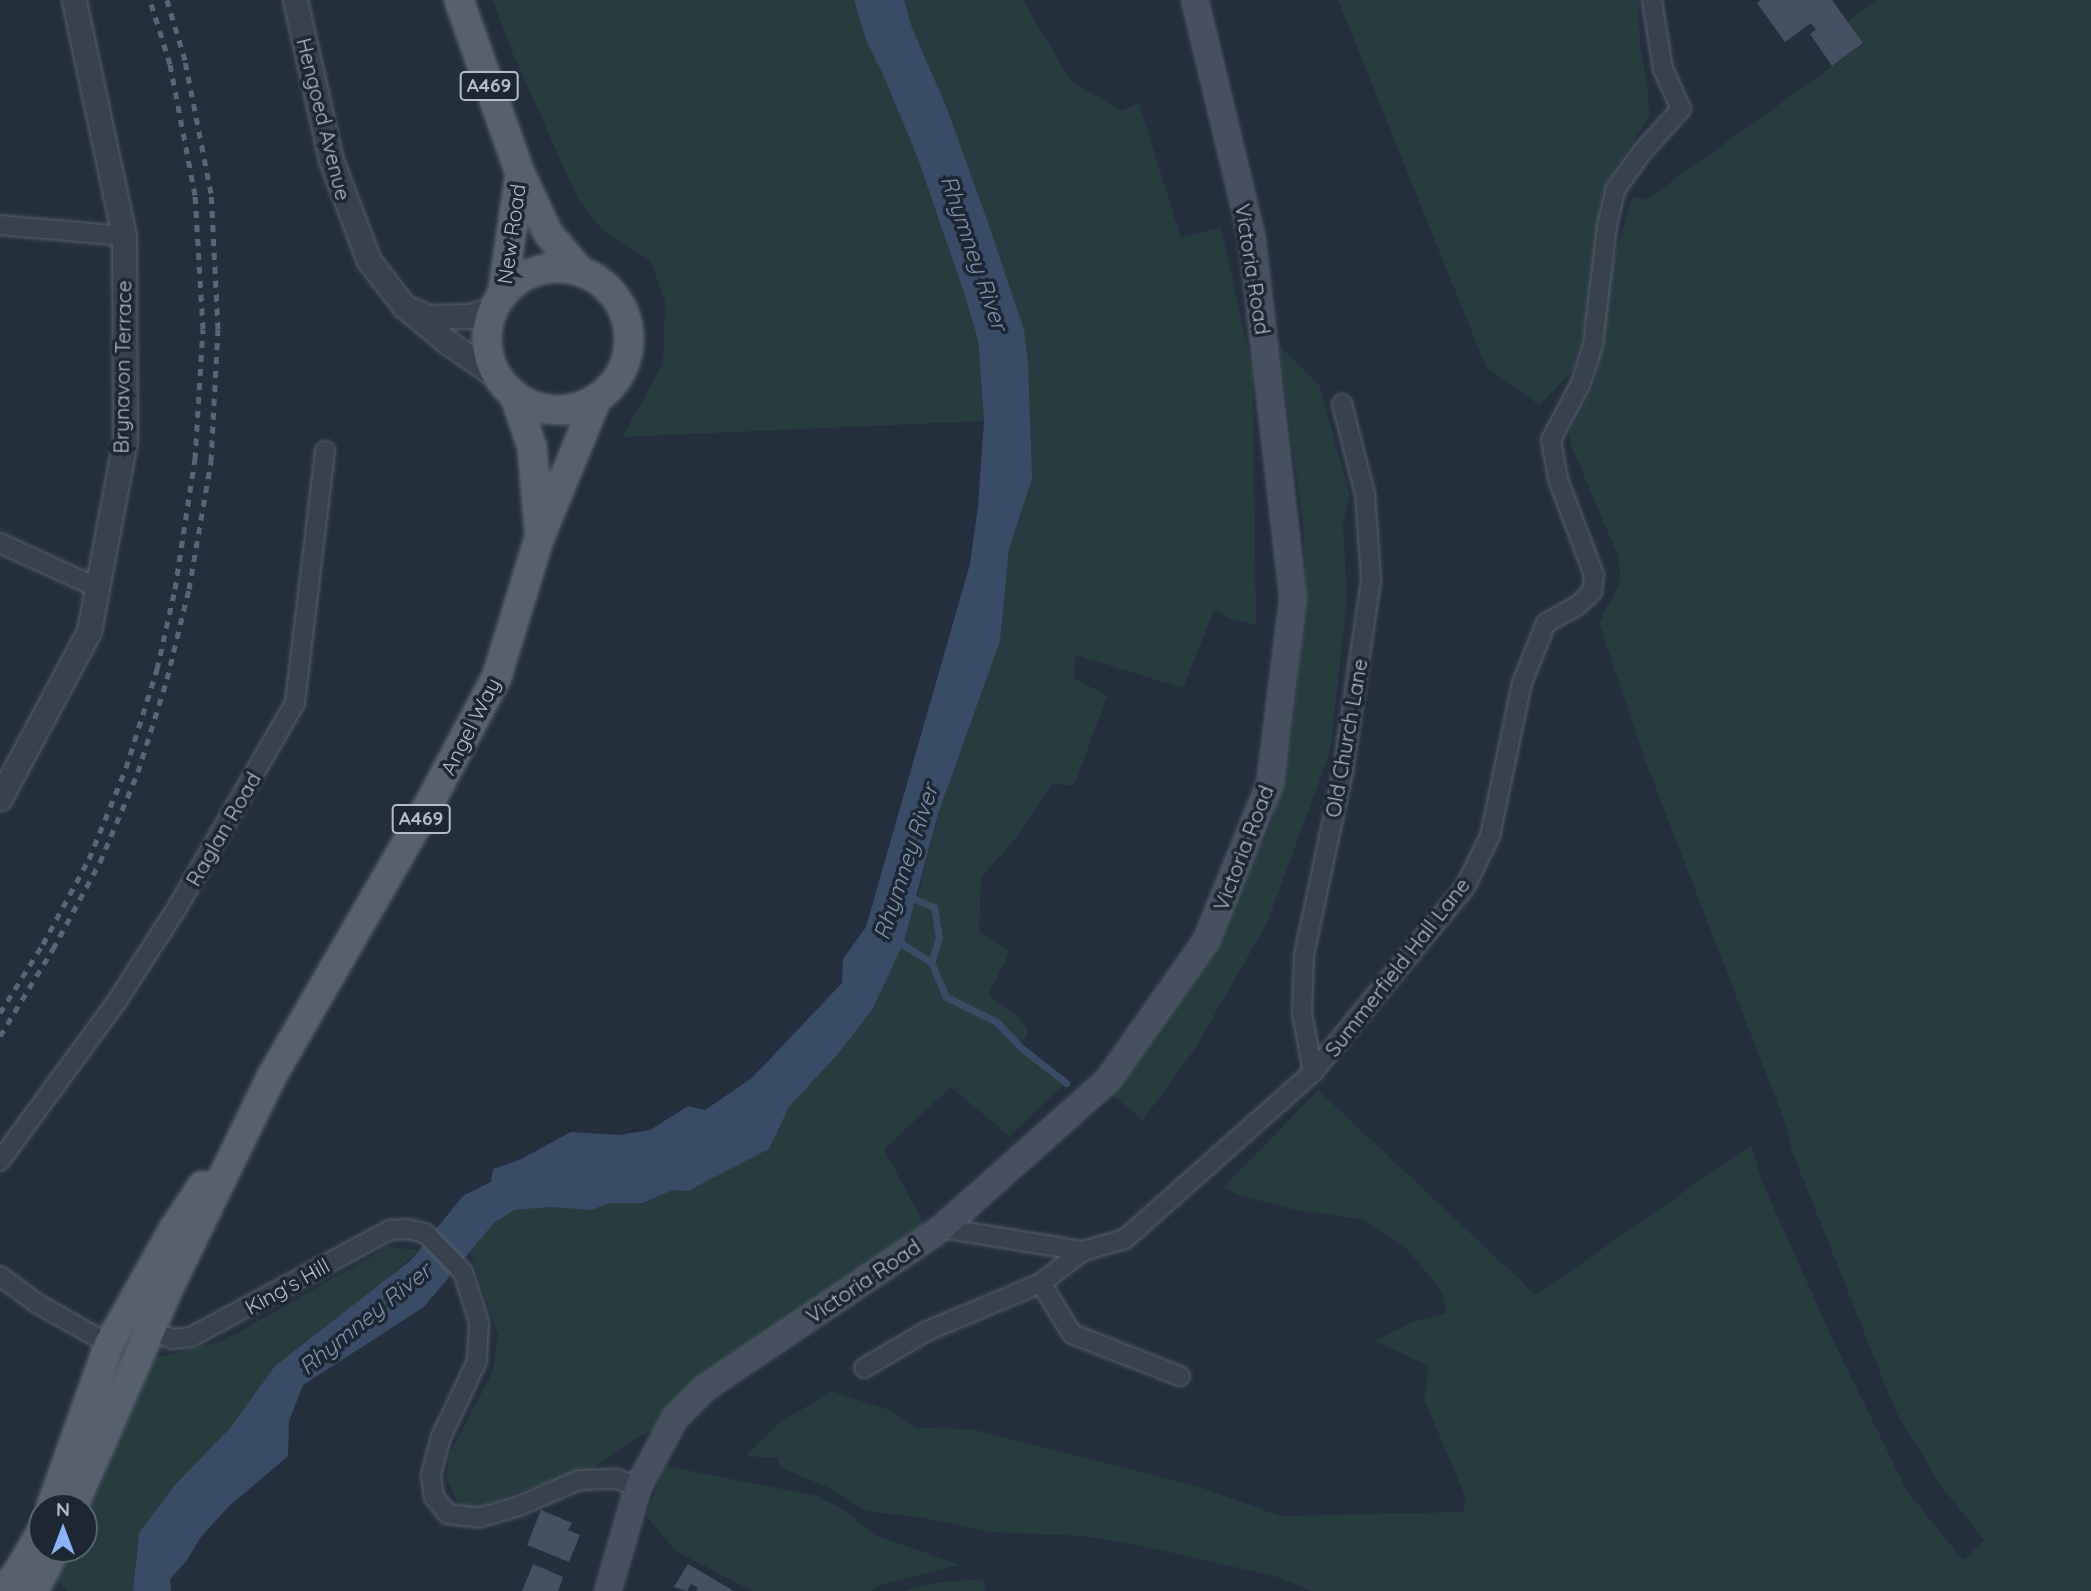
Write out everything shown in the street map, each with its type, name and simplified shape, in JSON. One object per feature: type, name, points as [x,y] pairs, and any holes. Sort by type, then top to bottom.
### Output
[{"type":"main road","name":"New Road","points":[[458,0],[520,173],[548,233],[581,272]]},
{"type":"main road","name":"Victoria Road","points":[[608,1591],[638,1487],[675,1418],[705,1388],[942,1228],[1108,1080],[1206,941],[1270,783],[1293,598],[1252,238],[1195,0]]},
{"type":"main road","name":"New Road","points":[[498,302],[520,173]]},
{"type":"main road","points":[[559,268],[581,272],[609,290],[627,319],[630,341],[625,363],[614,383],[597,398],[577,407],[555,410],[533,405],[507,386],[490,358],[487,337],[498,302],[517,281],[537,271],[559,268]]},
{"type":"main road","name":"Angel Way","points":[[507,386],[532,447],[539,539]]},
{"type":"main road","name":"Angel Way","points":[[269,1084],[429,804],[497,676],[539,539],[597,398]]},
{"type":"main road","name":"A469","points":[[80,1493],[149,1330],[269,1084]]},
{"type":"main road","name":"A469","points":[[56,1493],[109,1344],[173,1230],[269,1084]]},
{"type":"main road","points":[[3,1591],[28,1556]]},
{"type":"main road","points":[[34,1591],[48,1563]]},
{"type":"street","name":"Brynavon Terrace","points":[[0,798],[89,631],[124,441],[124,236],[74,0]]},
{"type":"street","name":"Hengoed Avenue","points":[[295,0],[331,160],[348,212],[369,261],[404,306],[507,386]]},
{"type":"street","name":"Summerfield Hall Lane","points":[[942,1228],[1083,1251],[1125,1239],[1313,1072],[1465,887],[1490,836],[1522,683],[1546,623],[1577,606],[1592,592],[1594,575],[1558,479],[1552,439],[1581,383],[1593,344],[1602,292],[1606,226],[1615,190],[1642,152],[1681,109],[1663,69],[1652,0]]},
{"type":"street","points":[[0,225],[124,236]]},
{"type":"street","points":[[404,306],[428,317],[468,316],[498,302]]},
{"type":"street","name":"Old Church Lane","points":[[1313,1072],[1302,1013],[1304,955],[1342,772],[1371,579],[1365,494],[1342,404]]},
{"type":"street","name":"Raglan Road","points":[[0,1161],[117,1001],[177,908],[295,703],[326,450]]},
{"type":"street","points":[[0,543],[98,587]]},
{"type":"street","name":"King's Hill","points":[[149,1330],[172,1339],[191,1337],[390,1230],[407,1229],[425,1233],[463,1272],[479,1322],[477,1361],[441,1437],[431,1474],[434,1497],[448,1514],[479,1518],[519,1506],[579,1480],[617,1479],[638,1487]]},
{"type":"street","points":[[864,1368],[927,1331],[1041,1283],[1083,1251]]},
{"type":"street","points":[[0,1276],[38,1304],[109,1344]]},
{"type":"street","points":[[1041,1283],[1072,1334],[1180,1376]]},
{"type":"green space","points":[[493,0],[854,0],[867,43],[918,159],[964,293],[978,340],[984,421],[622,437],[663,364],[665,301],[650,260],[603,231],[578,199],[513,54]]},
{"type":"green space","points":[[904,0],[1023,0],[1071,81],[1122,111],[1139,103],[1181,238],[1221,227],[1253,373],[1256,625],[1229,618],[1214,610],[1183,688],[1076,655],[1074,678],[1107,696],[1074,786],[1053,783],[1016,838],[981,877],[979,931],[1010,951],[988,995],[1020,1018],[1029,1032],[1019,1047],[1066,1083],[1009,1136],[951,1087],[884,1149],[924,1224],[696,1387],[654,1429],[591,1469],[478,1508],[459,1505],[446,1477],[450,1453],[492,1373],[498,1335],[470,1252],[493,1224],[514,1210],[550,1207],[592,1210],[609,1203],[642,1203],[673,1190],[688,1191],[769,1149],[789,1107],[838,1054],[872,1010],[917,899],[938,814],[1000,641],[1009,549],[1032,479]]},
{"type":"green space","points":[[1338,0],[1639,0],[1640,46],[1648,90],[1649,116],[1602,191],[1585,327],[1572,372],[1539,405],[1486,367]]},
{"type":"green space","points":[[1876,0],[2091,0],[2091,1591],[1312,1591],[1277,1577],[1156,1549],[1085,1536],[990,1532],[925,1518],[866,1511],[834,1490],[779,1467],[778,1458],[745,1456],[775,1426],[831,1391],[886,1409],[918,1428],[971,1429],[1200,1487],[1280,1516],[1464,1512],[1465,1496],[1424,1399],[1429,1366],[1375,1341],[1413,1322],[1447,1313],[1442,1292],[1407,1249],[1363,1220],[1292,1209],[1238,1195],[1224,1187],[1318,1090],[1536,1295],[1751,1145],[1762,1181],[1831,1336],[1907,1491],[1963,1560],[1984,1540],[1941,1486],[1896,1412],[1791,1149],[1786,1125],[1645,760],[1599,623],[1621,580],[1618,556],[1571,445],[1570,431],[1595,383],[1610,276],[1630,202],[1634,196],[1646,200],[1863,44],[1847,22]]},
{"type":"green space","points":[[1279,345],[1319,384],[1350,496],[1343,522],[1347,602],[1330,752],[1267,923],[1196,1047],[1143,1120],[1111,1094],[1192,983],[1271,826],[1292,731],[1306,601],[1304,532]]},
{"type":"green space","points":[[388,1247],[419,1250],[362,1301],[275,1366],[231,1427],[139,1533],[133,1591],[67,1591],[53,1577],[60,1563],[98,1563],[97,1493],[118,1428],[146,1360],[223,1341]]},
{"type":"green space","points":[[665,1466],[818,1496],[845,1511],[875,1535],[960,1565],[879,1585],[871,1591],[752,1591],[676,1551],[646,1516]]},
{"type":"green space","points":[[984,1579],[985,1591],[904,1591],[933,1583]]},
{"type":"water","name":"Rhymney River","points":[[854,0],[904,0],[912,28],[946,106],[990,228],[1024,330],[1028,362],[1032,479],[1009,549],[1000,641],[938,814],[904,942],[872,1010],[838,1054],[789,1107],[769,1149],[688,1191],[673,1190],[642,1203],[609,1203],[592,1210],[550,1207],[514,1210],[493,1224],[424,1307],[303,1385],[289,1421],[288,1456],[228,1507],[200,1538],[187,1560],[170,1579],[171,1591],[133,1591],[139,1533],[174,1486],[231,1427],[275,1366],[411,1260],[463,1196],[491,1182],[493,1169],[521,1159],[571,1132],[619,1135],[650,1130],[688,1106],[705,1110],[752,1078],[842,983],[843,959],[866,927],[970,564],[978,506],[984,421],[978,340],[964,293],[918,159],[867,43]]},
{"type":"building","points":[[1761,0],[1832,0],[1863,43],[1832,66],[1810,34],[1816,30],[1811,23],[1785,42],[1757,3]]},
{"type":"building","points":[[541,1510],[572,1523],[568,1530],[580,1535],[569,1562],[527,1545]]},
{"type":"building","points":[[533,1564],[563,1577],[558,1591],[522,1591]]},
{"type":"building","points":[[688,1564],[734,1591],[696,1591],[698,1588],[691,1584],[687,1591],[674,1587]]},
{"type":"waterway","name":"Rhymney River","points":[[910,897],[934,907],[939,938],[931,962]]},
{"type":"waterway","name":"Rhymney River","points":[[896,940],[931,962],[946,997],[997,1022],[1019,1046],[1066,1083]]},
{"type":"railway","points":[[0,1013],[43,944],[89,859],[126,768],[157,669],[175,589],[195,459],[203,329],[195,195],[170,64],[150,0]]},
{"type":"railway","points":[[0,1036],[53,949],[100,862],[138,772],[167,679],[189,589],[211,461],[218,329],[211,193],[185,60],[167,0]]}]
